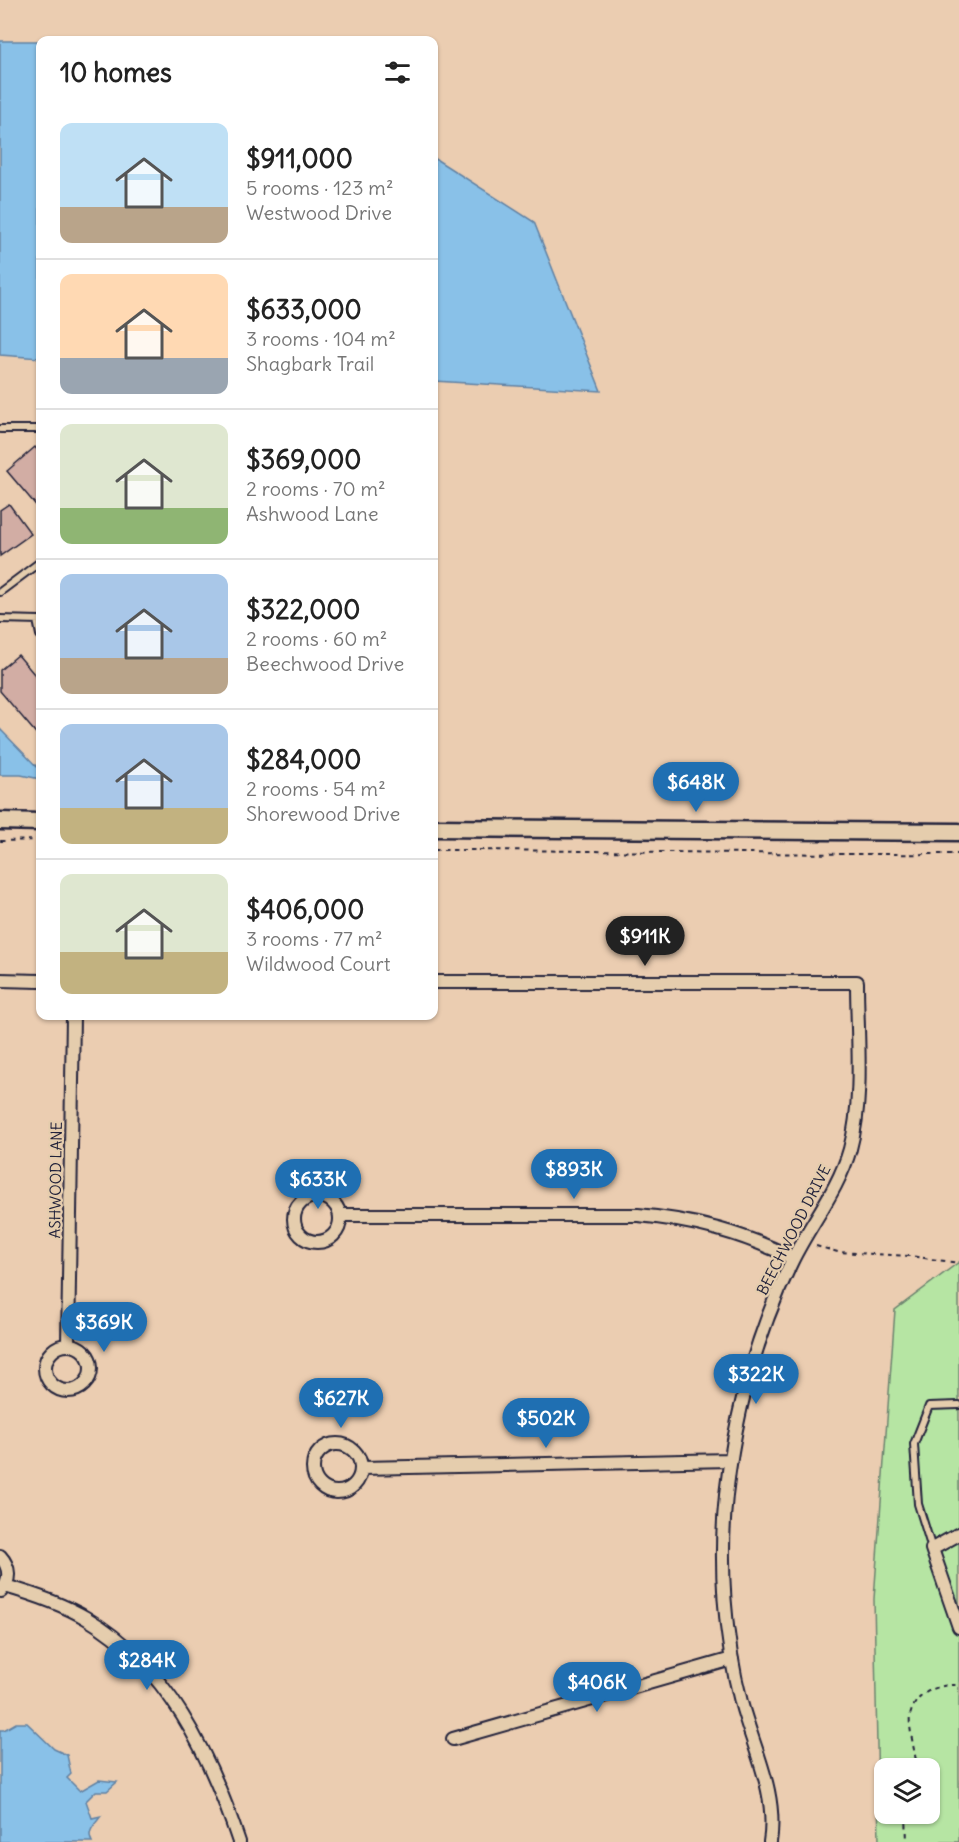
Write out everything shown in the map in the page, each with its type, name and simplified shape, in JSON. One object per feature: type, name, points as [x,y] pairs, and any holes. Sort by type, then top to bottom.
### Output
[{"type":"street","points":[[0,821],[36,822]]},
{"type":"street","points":[[438,828],[959,832]]},
{"type":"street","points":[[0,980],[36,981]]},
{"type":"street","name":"BEECHWOOD DRIVE","points":[[438,982],[857,982],[856,1122],[849,1152],[838,1180],[793,1258],[764,1326],[749,1370],[730,1460],[723,1545],[725,1598],[732,1659],[744,1711],[768,1788],[772,1811],[770,1842]]},
{"type":"street","name":"ASHWOOD LANE","points":[[68,1345],[74,1020]]},
{"type":"street","points":[[341,1215],[638,1215],[706,1225],[737,1234],[793,1258]]},
{"type":"street","points":[[345,1445],[354,1450],[360,1458],[362,1468],[357,1483],[343,1491],[335,1492],[326,1489],[318,1482],[314,1473],[314,1463],[318,1453],[326,1446],[345,1445]]},
{"type":"street","points":[[362,1468],[730,1460]]},
{"type":"street","points":[[959,1534],[932,1550],[959,1627]]},
{"type":"street","points":[[0,1556],[8,1566],[9,1576],[3,1589],[56,1603],[85,1617],[129,1649],[155,1676],[171,1698],[208,1762],[226,1803],[239,1842]]},
{"type":"street","points":[[453,1739],[732,1659]]},
{"type":"lane","points":[[0,429],[36,429]]},
{"type":"lane","points":[[0,592],[36,565]]},
{"type":"lane","points":[[0,619],[36,620]]},
{"type":"lane","points":[[932,1550],[918,1504],[914,1444],[929,1406],[959,1405]]},
{"type":"path","points":[[0,841],[36,840]]},
{"type":"path","points":[[438,850],[959,854]]},
{"type":"path","points":[[802,1242],[838,1252],[910,1256],[959,1263]]},
{"type":"path","points":[[916,1758],[910,1716],[919,1698],[931,1689],[959,1685]]},
{"type":"path","points":[[906,1824],[907,1842]]},
{"type":"green space","points":[[959,1262],[959,1842],[879,1842],[879,1824],[940,1824],[940,1758],[877,1758],[874,1599],[895,1310]]},
{"type":"water","points":[[0,41],[36,41],[36,358],[0,355]]},
{"type":"water","points":[[438,161],[534,222],[601,391],[438,381]]},
{"type":"water","points":[[0,729],[36,766],[36,778],[21,775],[0,775]]},
{"type":"water","points":[[16,1723],[27,1723],[54,1749],[67,1755],[71,1774],[67,1778],[80,1791],[99,1780],[117,1782],[107,1791],[96,1791],[86,1801],[92,1818],[101,1816],[91,1831],[92,1842],[0,1842],[0,1730]]},
{"type":"building","points":[[35,447],[36,505],[7,471]]},
{"type":"building","points":[[9,504],[31,534],[0,556],[0,510]]},
{"type":"building","points":[[18,655],[36,676],[36,733],[0,691],[0,670]]}]
